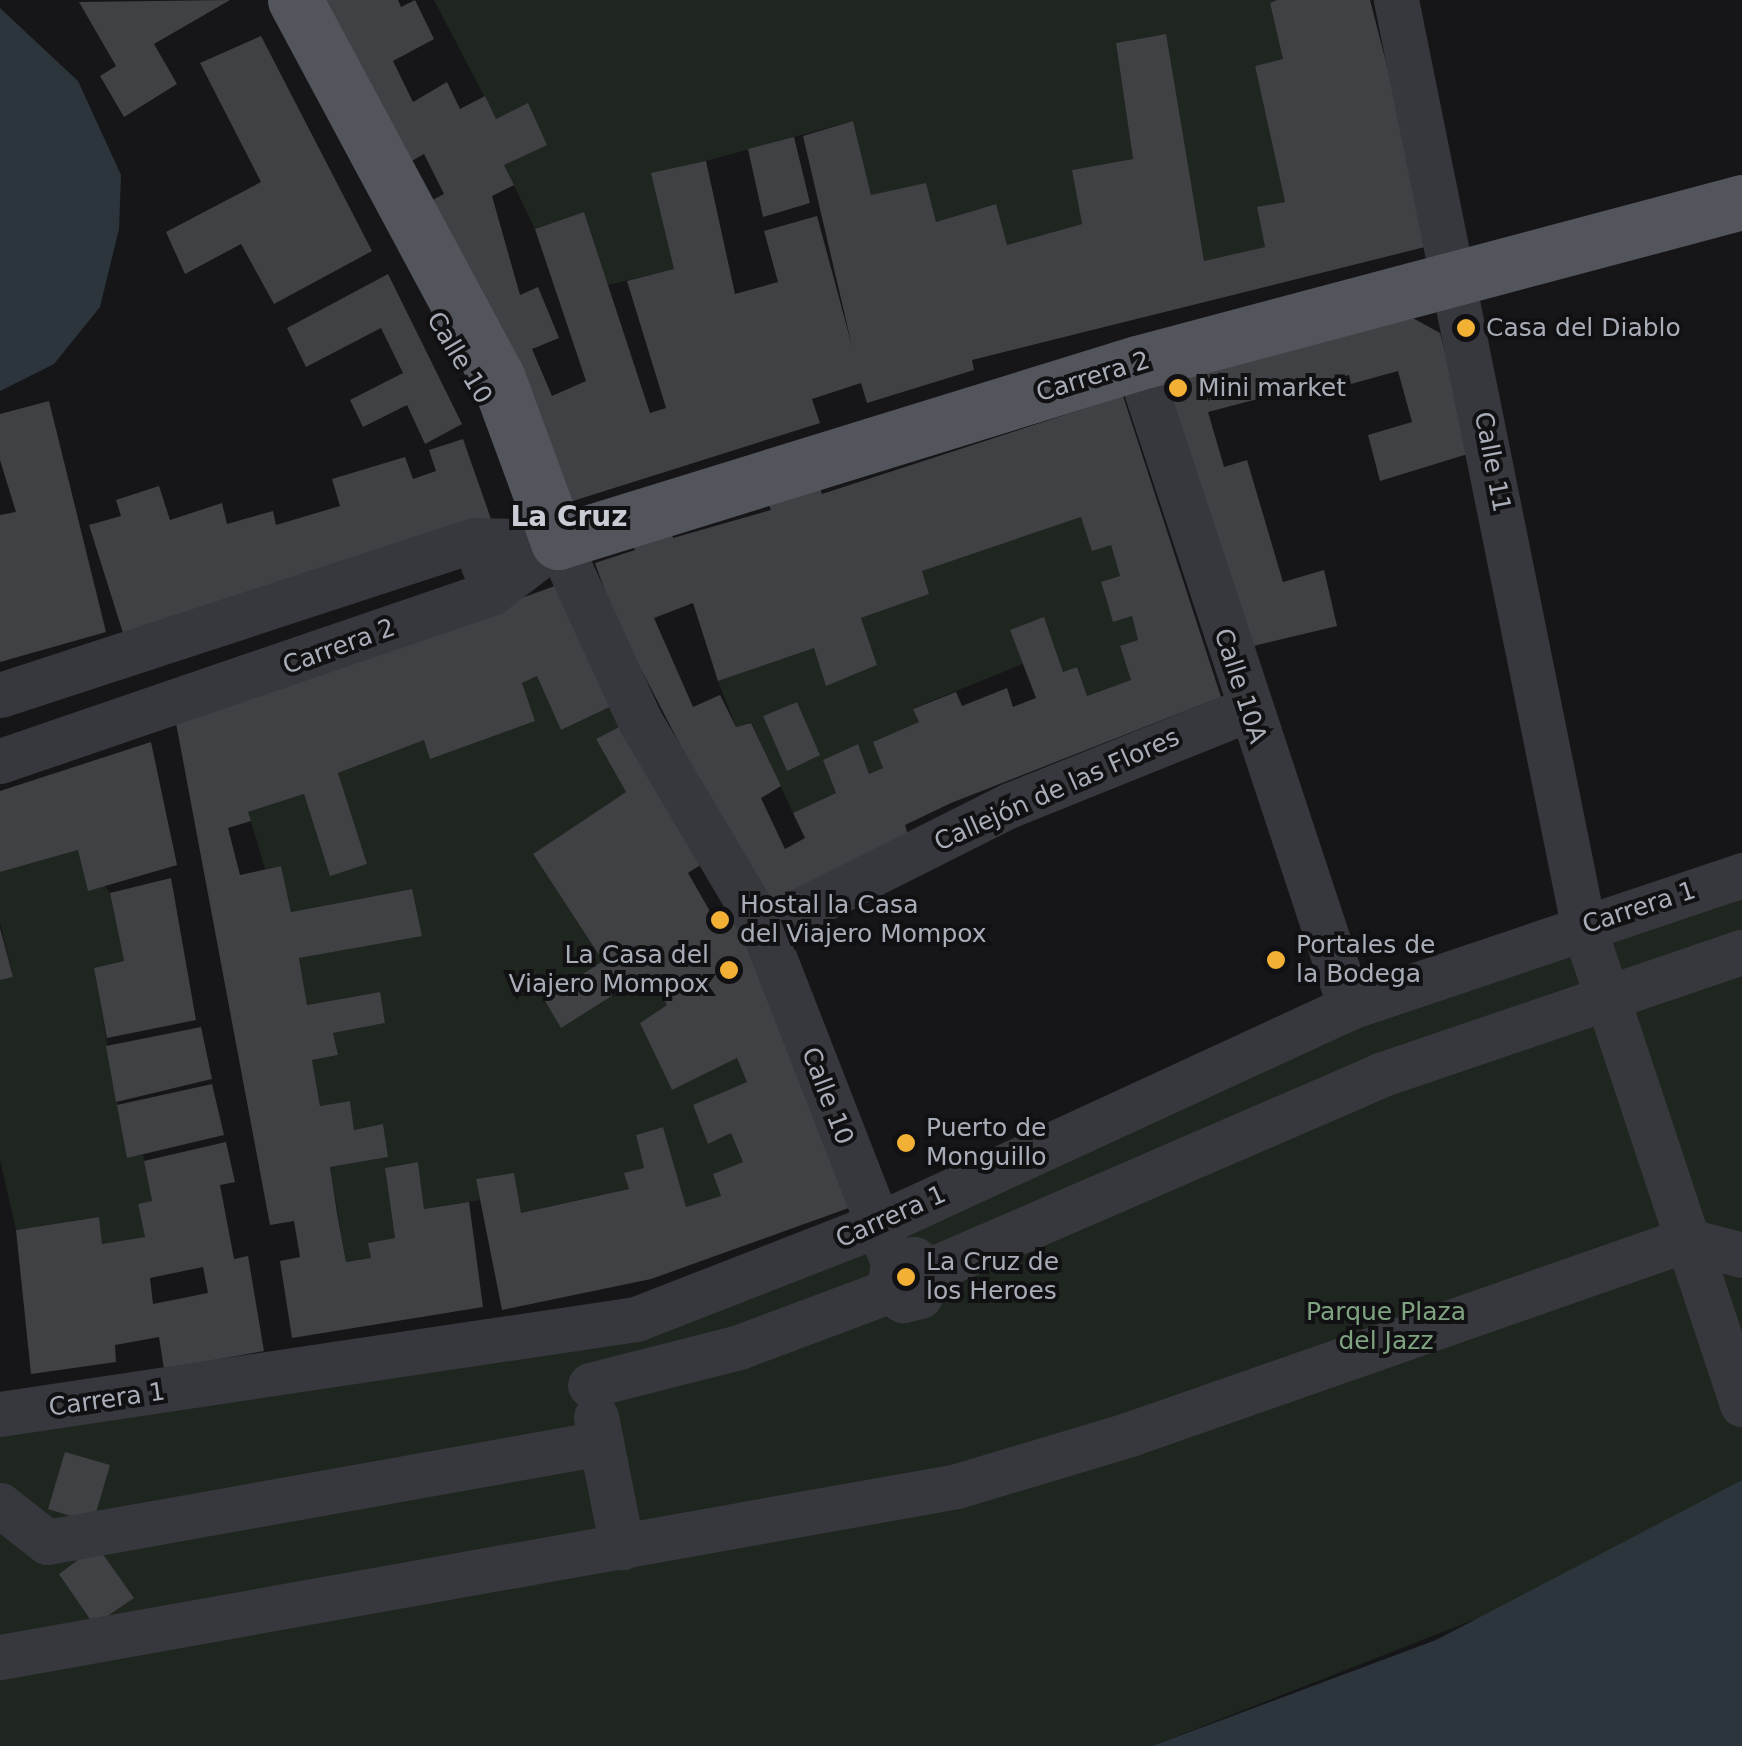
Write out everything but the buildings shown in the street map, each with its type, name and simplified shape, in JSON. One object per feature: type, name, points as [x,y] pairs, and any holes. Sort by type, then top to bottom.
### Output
[{"type":"main road","name":"Calle 10","points":[[256,0],[479,397],[514,440]]},
{"type":"main road","name":"Calle 10","points":[[295,0],[497,376],[514,440]]},
{"type":"main road","name":"Carrera 2","points":[[558,542],[1137,363],[1455,273],[1742,202]]},
{"type":"main road","points":[[514,440],[558,542]]},
{"type":"street","name":"Calle 11","points":[[1396,0],[1455,273],[1583,925],[1604,998],[1742,1404]]},
{"type":"street","name":"Calle 10A","points":[[1137,363],[1246,710],[1350,1007]]},
{"type":"street","points":[[0,695],[475,540],[558,542]]},
{"type":"street","points":[[475,540],[492,592]]},
{"type":"street","name":"Carrera 2","points":[[0,761],[161,710],[492,592],[558,542]]},
{"type":"street","name":"Calle 10","points":[[558,542],[640,721],[763,929],[896,1262]]},
{"type":"street","points":[[142,651],[161,710]]},
{"type":"street","name":"Callejón de las Flores","points":[[763,929],[1010,805],[1246,710]]},
{"type":"street","name":"Carrera 1","points":[[0,1414],[577,1331],[698,1298],[896,1262],[1220,1067],[1350,1007],[1583,925],[1742,875]]},
{"type":"street","points":[[590,1385],[739,1347],[896,1262],[1248,1128],[1742,952]]},
{"type":"street","points":[[1220,1067],[1248,1128]]},
{"type":"street","points":[[0,1657],[957,1486],[1130,1434],[1685,1240],[1742,1254]]},
{"type":"street","points":[[577,1331],[622,1547]]},
{"type":"street","points":[[0,1505],[48,1542],[601,1444]]},
{"type":"green space","points":[[434,0],[1277,0],[1270,3],[1283,59],[1255,66],[1285,202],[1257,208],[1265,247],[1204,261],[1165,34],[1116,43],[1133,159],[1073,170],[1082,224],[1007,245],[995,204],[936,222],[926,184],[871,195],[853,121],[706,161],[674,269],[608,285],[584,212],[535,229],[504,165],[546,145],[496,119]]},
{"type":"green space","points":[[1081,517],[1111,545],[1120,576],[1101,583],[1113,622],[1132,616],[1138,640],[1120,646],[1131,680],[1087,696],[1077,667],[1063,672],[1010,630],[1023,664],[914,708],[919,722],[874,742],[883,768],[869,774],[858,744],[823,760],[836,793],[793,813],[751,722],[736,727],[718,681],[814,648],[827,685],[877,665],[861,618],[929,594],[922,571]],"holes":[[[797,702],[820,755],[763,716]]]},
{"type":"green space","points":[[537,676],[561,730],[616,704],[625,724],[596,739],[626,792],[533,854],[603,961],[561,1027],[648,973],[667,1005],[641,1023],[672,1090],[737,1058],[747,1082],[693,1106],[708,1144],[731,1133],[743,1162],[713,1174],[721,1196],[686,1207],[663,1127],[636,1135],[644,1168],[625,1173],[629,1189],[521,1213],[476,1179],[480,1200],[424,1209],[418,1162],[385,1168],[395,1238],[369,1243],[371,1258],[346,1262],[330,1167],[388,1157],[383,1125],[354,1130],[350,1101],[320,1106],[312,1060],[338,1055],[333,1033],[385,1023],[379,992],[307,1005],[299,958],[422,935],[411,889],[291,912],[281,866],[265,869],[248,812],[304,794],[330,875],[367,864],[338,773],[424,740],[534,721],[522,683]]},
{"type":"green space","points":[[78,850],[110,893],[124,961],[94,968],[127,1157],[143,1154],[152,1201],[138,1204],[145,1237],[102,1244],[98,1217],[16,1230],[0,1160],[0,980],[13,976],[0,923],[0,872]]},
{"type":"green space","name":"Parque Plaza del Jazz","points":[[1742,875],[1742,1480],[1529,1598],[1152,1746],[0,1746],[0,1414],[577,1331],[1350,1007]]},
{"type":"shaded area","points":[[0,8],[78,81],[121,175],[119,229],[100,307],[54,364],[0,391]]},
{"type":"shaded area","points":[[1742,1480],[1742,1746],[1152,1746],[1436,1640]]},
{"type":"place","name":"Casa del Diablo","points":[[1466,328]]},
{"type":"place","name":"Mini market","points":[[1178,388]]},
{"type":"place","name":"Hostal la Casa del Viajero Mompox","points":[[720,920]]},
{"type":"place","name":"Portales de la Bodega","points":[[1276,960]]},
{"type":"place","name":"La Casa del Viajero Mompox","points":[[729,970]]},
{"type":"place","name":"Puerto de Monguillo","points":[[906,1143]]},
{"type":"place","name":"La Cruz de los Heroes","points":[[906,1277]]},
{"type":"district","name":"La Cruz","points":[[569,517]]}]
